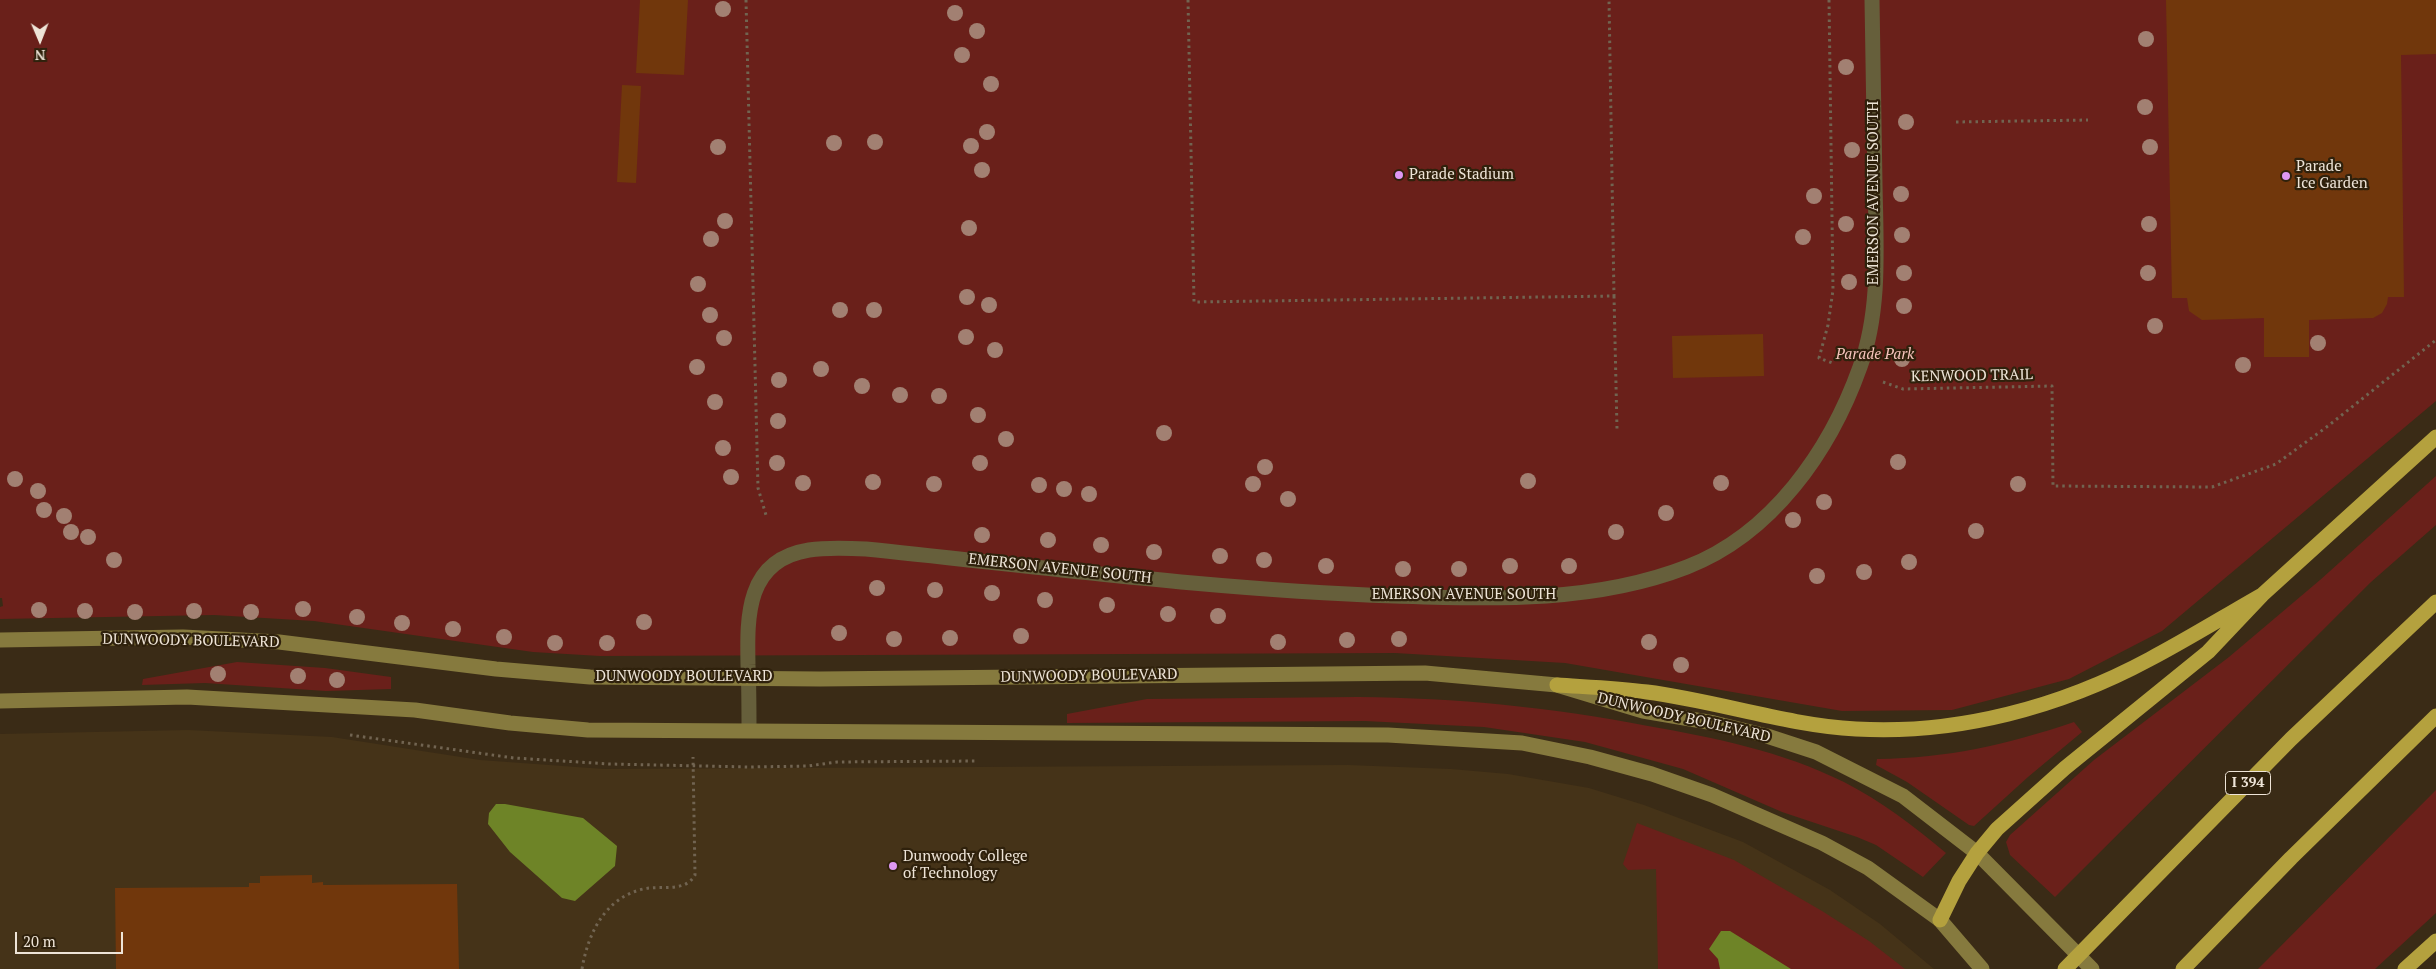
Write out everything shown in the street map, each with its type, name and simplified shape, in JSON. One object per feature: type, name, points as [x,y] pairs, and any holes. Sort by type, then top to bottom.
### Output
[{"type":"highway","points":[[1940,920],[1977,853],[1997,829],[2065,768],[2208,652],[2262,595],[2436,437]]},
{"type":"highway","points":[[1557,685],[1647,692],[1854,729],[1902,730],[1944,727],[1984,720],[2028,708],[2074,694],[2106,681],[2150,659],[2262,595]]},
{"type":"highway","name":"I 394","points":[[2066,969],[2291,739],[2436,602]]},
{"type":"highway","points":[[2183,969],[2291,858],[2436,716]]},
{"type":"highway","points":[[2405,969],[2436,940]]},
{"type":"main road","name":"DUNWOODY BOULEVARD","points":[[0,640],[184,637],[269,641],[496,669],[590,677],[748,678],[1425,673],[1557,685],[1643,711],[1714,723],[1816,752],[1903,796],[1977,853],[2092,969]]},
{"type":"main road","points":[[0,701],[187,697],[415,710],[510,723],[588,730],[1388,735],[1522,742],[1590,757],[1652,774],[1712,794],[1830,847],[1868,868],[1940,920],[1982,969]]},
{"type":"street","name":"EMERSON AVENUE SOUTH","points":[[749,730],[748,622],[753,595],[766,573],[779,562],[808,550],[831,548],[866,549],[1254,588],[1333,594],[1427,597],[1542,596],[1606,590],[1637,583],[1689,566],[1708,557],[1756,526],[1782,501],[1815,459],[1841,412],[1858,373],[1867,342],[1876,262],[1872,0]]},
{"type":"path","points":[[746,0],[758,488],[766,516]]},
{"type":"path","points":[[1188,0],[1194,302],[1614,296]]},
{"type":"path","points":[[1609,0],[1617,429]]},
{"type":"path","name":"KENWOOD TRAIL","points":[[1829,0],[1833,290],[1828,325],[1819,358],[1903,389],[2052,386],[2053,486],[2212,487],[2276,464],[2328,426],[2436,340]]},
{"type":"path","points":[[1956,122],[2088,120]]},
{"type":"path","points":[[347,734],[514,758],[610,764],[750,767],[837,762],[986,761]]},
{"type":"path","points":[[582,969],[587,947],[604,912],[622,897],[643,889],[683,886],[691,882],[695,875],[693,751]]},
{"type":"shaded area","name":"Dunwoody College of Technology","points":[[188,730],[332,737],[480,760],[604,769],[1348,765],[1451,769],[1508,774],[1589,788],[1644,805],[1743,842],[1830,890],[1880,924],[1934,969],[0,969],[0,734]]},
{"type":"shaded area","points":[[496,804],[583,818],[617,846],[615,866],[575,901],[562,898],[510,852],[488,824],[489,813]]},
{"type":"shaded area","points":[[1721,931],[1730,931],[1791,969],[1720,969],[1718,959],[1709,949]]},
{"type":"green space","name":"Parade Park","points":[[0,0],[2436,0],[2436,401],[2162,631],[2069,679],[1952,710],[1842,711],[1565,663],[1395,653],[600,656],[533,652],[314,621],[214,615],[0,619],[0,607],[3,606],[2,598],[0,598]]},
{"type":"green space","points":[[2436,476],[2436,525],[2371,582],[2055,897],[2010,855],[2006,842],[2010,835],[2094,760],[2229,657],[2320,580]]},
{"type":"green space","points":[[237,662],[325,668],[391,677],[391,689],[326,691],[205,683],[142,685],[143,679]]},
{"type":"green space","points":[[1358,697],[1432,699],[1539,709],[1611,719],[1748,747],[1796,762],[1844,782],[1897,814],[1946,853],[1923,877],[1876,845],[1782,812],[1683,769],[1585,742],[1484,727],[1365,721],[1067,723],[1067,714],[1147,699]]},
{"type":"green space","points":[[2074,722],[2082,732],[2028,777],[1974,826],[1969,825],[1907,782],[1876,765],[1877,759],[1929,756],[2001,744]]},
{"type":"green space","points":[[2436,790],[2436,913],[2375,969],[2258,969]]},
{"type":"green space","points":[[1637,823],[1734,860],[1822,911],[1869,941],[1905,969],[1658,969],[1656,869],[1628,870],[1623,864]]},
{"type":"building","points":[[640,0],[688,0],[684,75],[636,73]]},
{"type":"building","name":"Parade Ice Garden","points":[[2166,0],[2436,0],[2436,54],[2401,55],[2404,297],[2388,297],[2387,304],[2382,313],[2373,318],[2309,320],[2309,357],[2264,357],[2264,318],[2202,320],[2189,311],[2187,298],[2172,298]]},
{"type":"building","points":[[622,85],[641,86],[636,183],[617,182]]},
{"type":"building","points":[[1763,334],[1764,376],[1673,378],[1672,336]]},
{"type":"building","points":[[312,875],[312,883],[323,882],[323,885],[457,884],[459,969],[116,969],[115,888],[249,887],[249,883],[260,883],[260,876]]},
{"type":"place","name":"Parade Stadium","points":[[1399,175]]},
{"type":"place","name":"Parade Ice Garden","points":[[2286,176]]},
{"type":"place","name":"Dunwoody College of Technology","points":[[893,866]]}]
